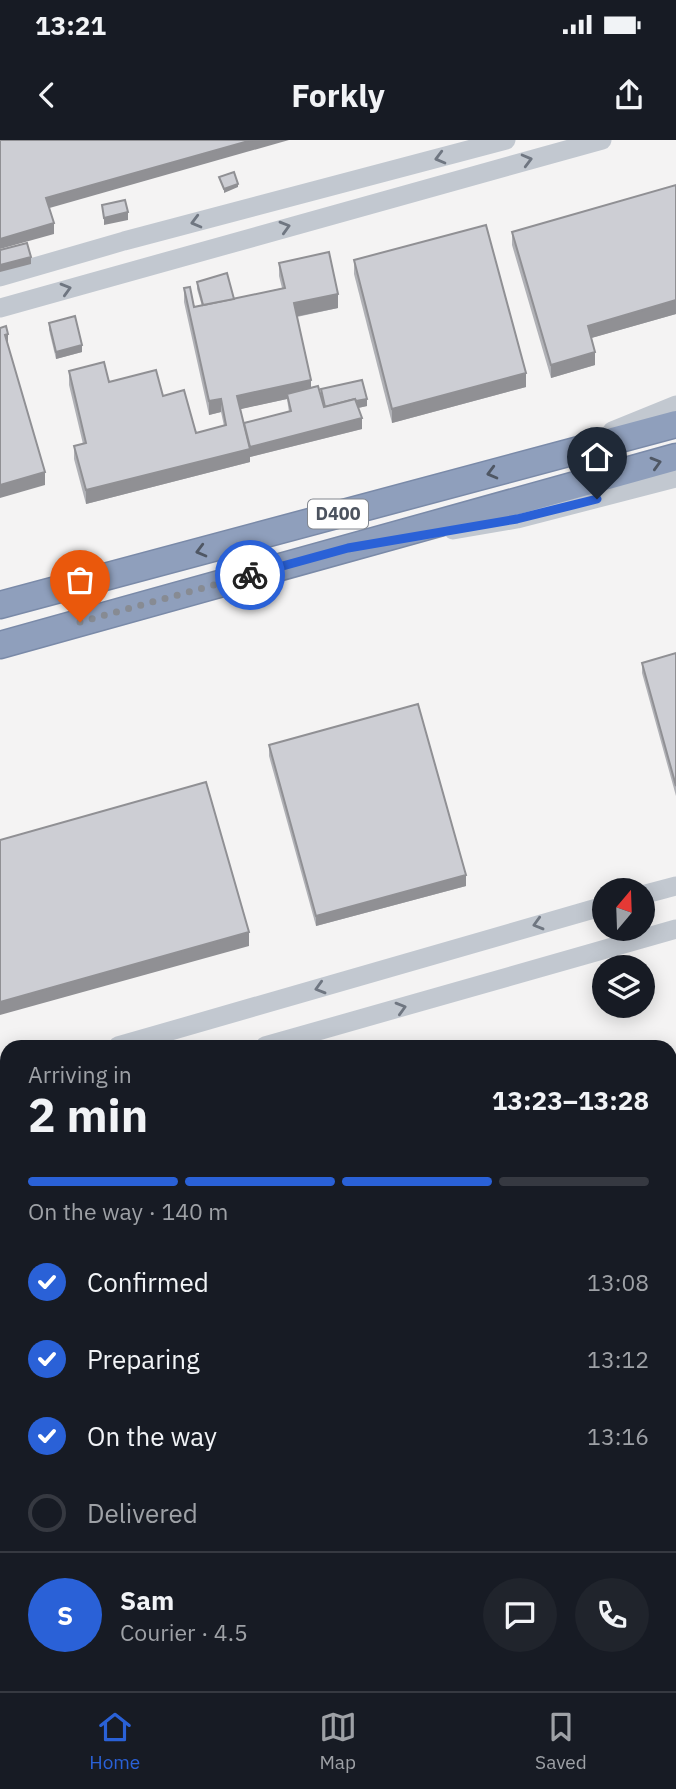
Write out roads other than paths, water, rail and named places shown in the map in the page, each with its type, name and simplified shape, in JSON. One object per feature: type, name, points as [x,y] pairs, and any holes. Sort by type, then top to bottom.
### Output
[{"type":"highway","name":"D400","points":[[0,605],[676,424]]},
{"type":"highway","name":"D400","points":[[0,645],[676,457]]},
{"type":"street","points":[[0,277],[482,143],[506,140]]},
{"type":"street","points":[[0,308],[602,140]]},
{"type":"street","points":[[482,143],[489,170]]},
{"type":"street","points":[[542,460],[676,405]]},
{"type":"street","points":[[348,548],[517,519],[676,478]]},
{"type":"street","points":[[655,892],[676,886]]},
{"type":"street","points":[[139,1040],[592,909]]},
{"type":"street","points":[[286,1040],[676,929]]}]
